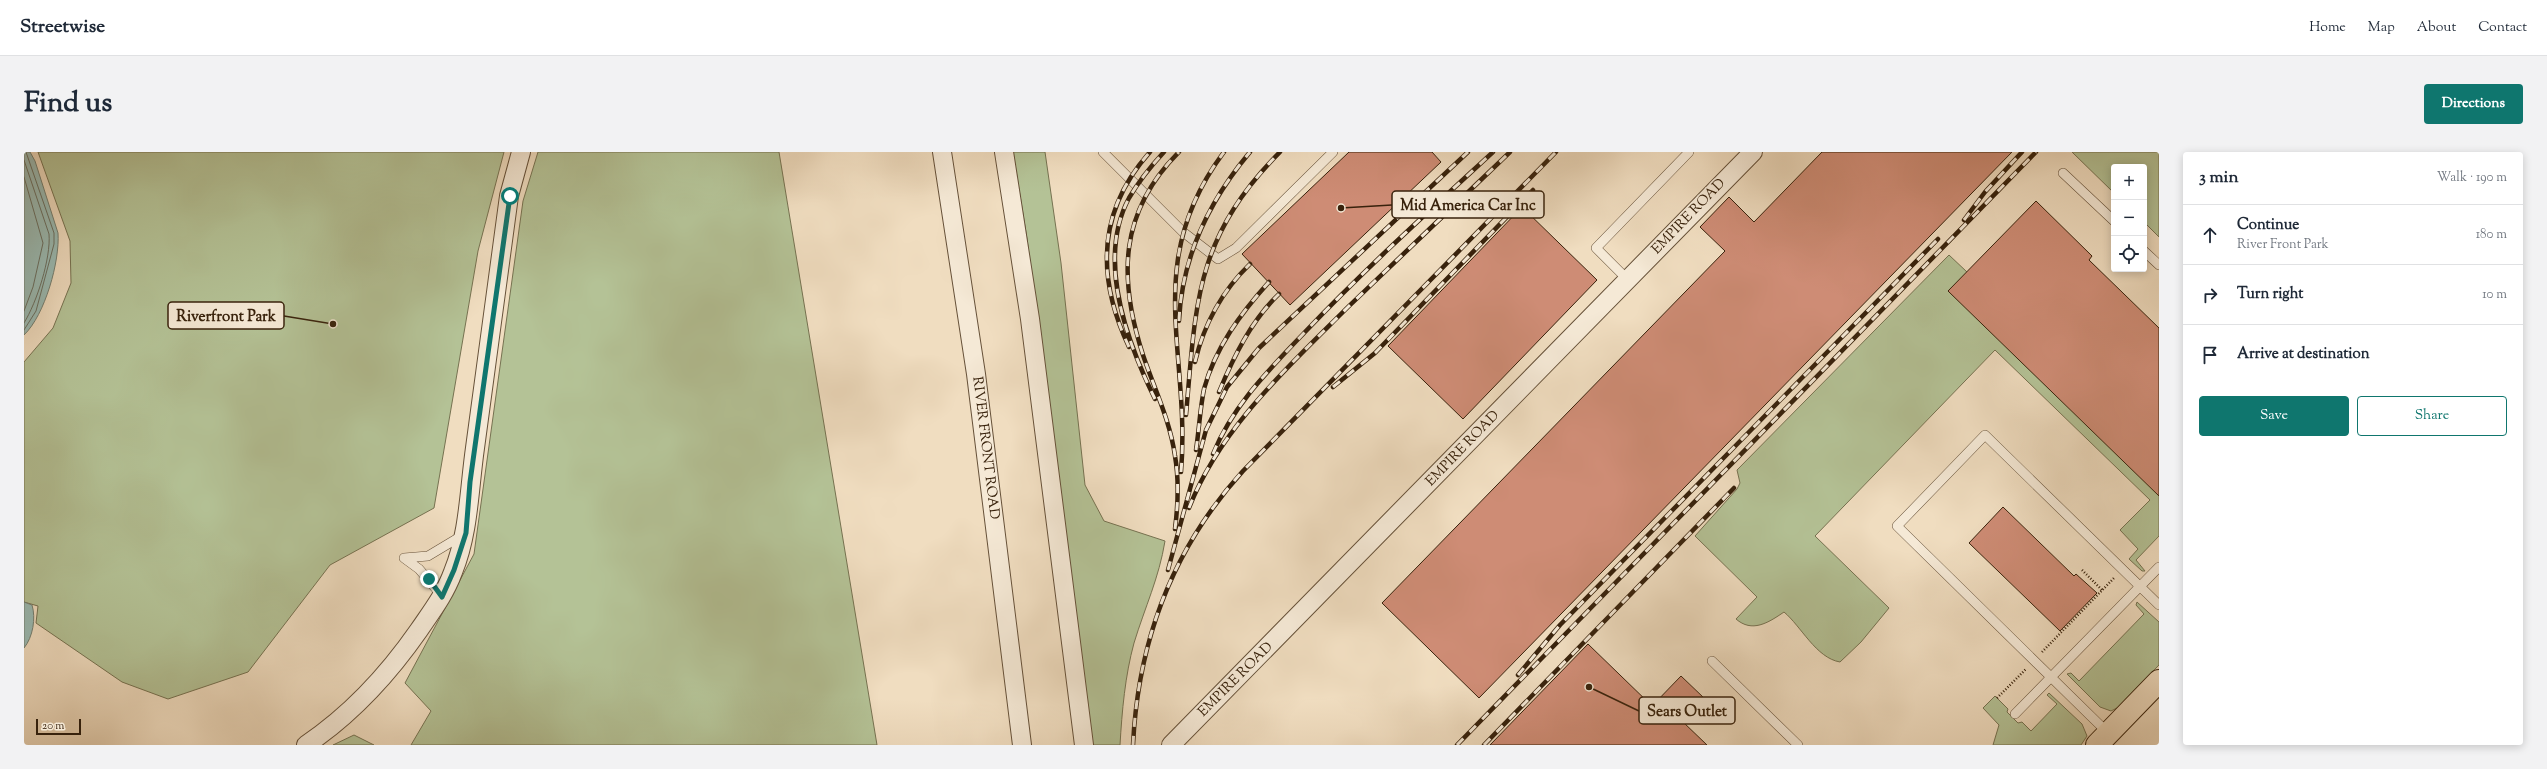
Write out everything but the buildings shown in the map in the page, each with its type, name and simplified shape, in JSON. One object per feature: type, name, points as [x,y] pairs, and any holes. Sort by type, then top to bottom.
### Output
[{"type":"main road","points":[[2102,739],[2159,681]]},
{"type":"street","points":[[306,745],[329,730],[362,700],[394,666],[442,597],[454,570],[466,533],[470,482],[510,196],[521,152]]},
{"type":"street","name":"RIVER FRONT ROAD","points":[[942,152],[976,374],[1022,745]]},
{"type":"street","points":[[1004,152],[1030,320],[1084,745]]},
{"type":"street","name":"EMPIRE ROAD","points":[[1171,745],[1753,152]]},
{"type":"lane","points":[[1103,152],[1183,232],[1218,259],[1236,248],[1333,152]]},
{"type":"lane","points":[[1628,280],[1596,248],[1689,152]]},
{"type":"lane","points":[[2063,173],[2111,218]]},
{"type":"lane","points":[[2147,254],[2159,266]]},
{"type":"lane","points":[[2102,739],[2051,677],[1897,526],[1984,435],[2159,605]]},
{"type":"lane","points":[[442,597],[419,569],[404,558],[420,557],[432,554],[466,533]]},
{"type":"lane","points":[[2015,714],[2159,567]]},
{"type":"lane","points":[[1712,661],[1798,745]]},
{"type":"path","points":[[2082,570],[2102,590]]},
{"type":"path","points":[[1997,698],[2122,570]]},
{"type":"green space","points":[[38,152],[504,152],[478,251],[434,508],[330,565],[248,672],[168,699],[122,682],[36,623],[38,606],[24,602],[24,362],[53,328],[71,283],[70,241]]},
{"type":"green space","points":[[538,152],[779,152],[877,745],[411,745],[431,711],[405,683],[474,554],[523,201]]},
{"type":"green space","points":[[1013,152],[1045,152],[1061,263],[1085,485],[1104,521],[1165,541],[1155,580],[1134,643],[1128,668],[1124,694],[1120,745],[1092,745],[1027,239]]},
{"type":"green space","points":[[2072,152],[2159,152],[2159,237],[2147,225],[2147,164],[2111,164],[2111,190]]},
{"type":"green space","points":[[1949,255],[1967,272],[2159,496],[2159,536],[2136,560],[2145,571],[2142,571],[2129,559],[2138,549],[2120,530],[2150,500],[1995,350],[1815,536],[1889,608],[1861,642],[1840,662],[1831,659],[1816,648],[1784,612],[1772,620],[1760,625],[1754,626],[1742,623],[1736,619],[1757,597],[1695,536],[1737,489],[1740,483],[1737,470]]},
{"type":"green space","points":[[2137,602],[2159,622],[2159,665],[2117,708],[2111,711],[2100,707],[2067,674],[2071,673],[2079,681],[2144,614],[2136,605]]},
{"type":"green space","points":[[2049,693],[2082,724],[2087,736],[2081,745],[1993,745],[1999,725],[1983,708],[1995,696],[2008,709],[2007,712],[2018,723],[2022,722],[2031,731],[2057,704],[2047,695]]},
{"type":"green space","points":[[354,735],[374,745],[333,745]]},
{"type":"water","points":[[24,152],[30,152],[35,161],[58,233],[58,245],[54,272],[45,301],[32,326],[24,335]]},
{"type":"water","points":[[24,602],[32,605],[34,621],[32,633],[24,648]]},
{"type":"railway","points":[[1129,347],[1118,321],[1111,295],[1107,270],[1107,245],[1111,221],[1120,198],[1133,174],[1150,152]]},
{"type":"railway","points":[[1155,399],[1144,377],[1126,327],[1119,300],[1115,274],[1115,248],[1119,222],[1129,198],[1145,174],[1164,152]]},
{"type":"railway","points":[[1175,529],[1178,483],[1173,443],[1166,417],[1143,355],[1135,327],[1130,299],[1128,273],[1129,247],[1135,222],[1145,198],[1159,175],[1179,152]]},
{"type":"railway","points":[[1181,472],[1182,428],[1175,308],[1177,270],[1184,232],[1199,193],[1224,152]]},
{"type":"railway","points":[[1179,321],[1181,297],[1186,274],[1200,230],[1222,190],[1250,152]]},
{"type":"railway","points":[[1186,415],[1193,338],[1205,273],[1216,243],[1231,213],[1252,183],[1280,152]]},
{"type":"railway","points":[[1168,570],[1206,430],[1227,387],[1259,348],[1468,152]]},
{"type":"railway","points":[[1213,454],[1221,436],[1241,404],[1265,374],[1374,263],[1493,152]]},
{"type":"railway","points":[[1189,508],[1202,479],[1219,451],[1237,425],[1280,375],[1348,307],[1510,152]]},
{"type":"railway","points":[[1133,745],[1136,707],[1142,669],[1151,633],[1163,598],[1178,565],[1197,532],[1218,501],[1243,471],[1556,152]]},
{"type":"railway","points":[[1964,220],[1985,192],[2022,152]]},
{"type":"railway","points":[[1457,745],[2036,152]]},
{"type":"railway","points":[[1333,387],[1375,353],[1533,190]]},
{"type":"railway","points":[[1518,675],[1560,625],[1938,239]]},
{"type":"railway","points":[[1195,362],[1203,334],[1215,309],[1231,285],[1250,264]]},
{"type":"railway","points":[[1196,450],[1204,389],[1215,359],[1222,345],[1239,319],[1269,282]]},
{"type":"railway","points":[[1219,392],[1244,340],[1269,304],[1279,294]]},
{"type":"railway","points":[[1484,745],[1734,488]]},
{"type":"place","name":"Mid America Car Inc","points":[[1341,208]]},
{"type":"place","name":"Riverfront Park","points":[[333,324]]},
{"type":"place","name":"Sears Outlet","points":[[1589,687]]},
{"type":"route","points":[[429,579],[442,597],[454,570],[466,533],[470,482],[510,196]]}]
